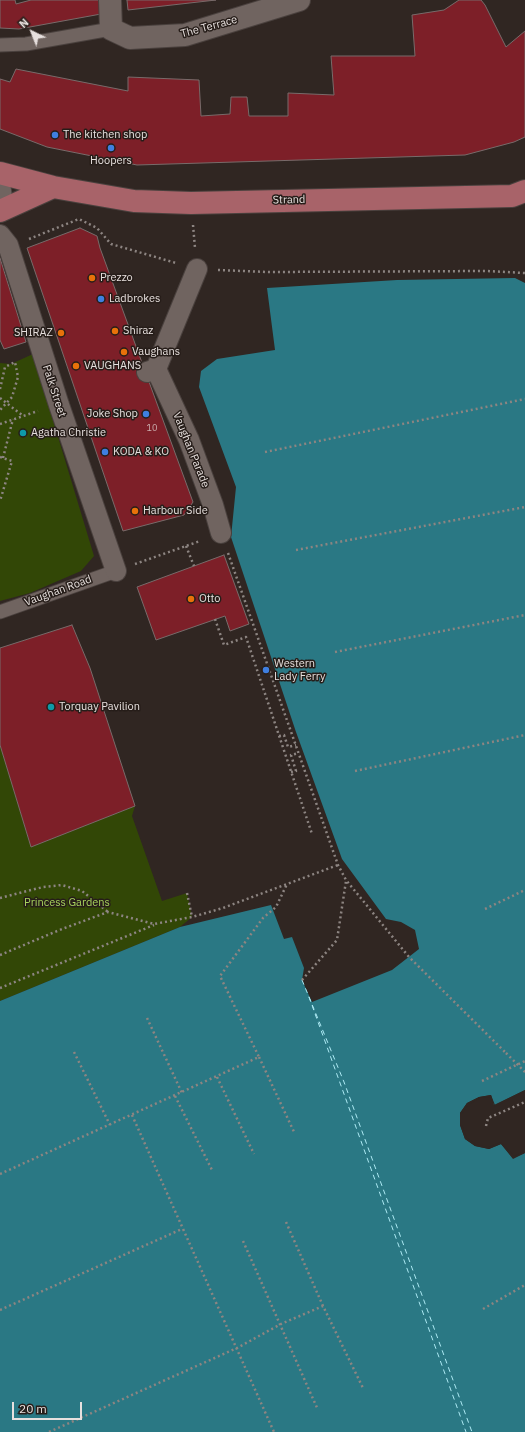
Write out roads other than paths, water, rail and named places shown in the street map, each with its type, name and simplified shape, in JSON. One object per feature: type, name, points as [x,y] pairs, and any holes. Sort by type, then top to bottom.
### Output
[{"type":"main road","name":"Strand","points":[[1,172],[53,187],[134,201],[191,203],[512,196],[525,191]]},
{"type":"main road","points":[[0,211],[53,187]]},
{"type":"street","points":[[110,0],[111,29]]},
{"type":"street","name":"The Terrace","points":[[111,29],[130,38],[185,35],[299,0]]},
{"type":"street","name":"Palk Street","points":[[0,235],[8,245],[58,405],[116,571]]},
{"type":"street","name":"Vaughan Parade","points":[[197,269],[151,370],[189,440],[213,505],[221,533]]},
{"type":"lane","points":[[0,45],[26,44],[111,29]]},
{"type":"lane","points":[[0,200],[6,194],[1,172]]},
{"type":"lane","name":"Vaughan Road","points":[[0,612],[116,571]]},
{"type":"water","points":[[515,278],[525,283],[525,1090],[494,1105],[491,1095],[479,1097],[467,1103],[460,1113],[460,1125],[465,1139],[475,1146],[489,1149],[501,1144],[513,1158],[525,1153],[525,1432],[0,1432],[0,1001],[180,927],[271,905],[284,939],[292,937],[304,968],[302,980],[312,1002],[392,970],[419,949],[415,930],[401,922],[386,919],[342,859],[296,732],[231,537],[236,487],[199,387],[201,371],[217,359],[275,350],[267,288],[397,280]]},
{"type":"place","name":"The kitchen shop","points":[[55,135]]},
{"type":"place","name":"Hoopers","points":[[111,148]]},
{"type":"place","name":"Prezzo","points":[[92,278]]},
{"type":"place","name":"Ladbrokes","points":[[101,299]]},
{"type":"place","name":"Shiraz","points":[[115,331]]},
{"type":"place","name":"SHIRAZ","points":[[61,333]]},
{"type":"place","name":"Vaughans","points":[[124,352]]},
{"type":"place","name":"VAUGHANS","points":[[76,366]]},
{"type":"place","name":"Joke Shop","points":[[146,414]]},
{"type":"place","name":"Agatha Christie","points":[[23,433]]},
{"type":"place","name":"KODA & KO","points":[[105,452]]},
{"type":"place","name":"Harbour Side","points":[[135,511]]},
{"type":"place","name":"Otto","points":[[191,599]]},
{"type":"place","name":"Western Lady Ferry","points":[[266,670]]},
{"type":"place","name":"Torquay Pavilion","points":[[51,707]]},
{"type":"park label","name":"Princess Gardens","points":[[67,903]]}]
